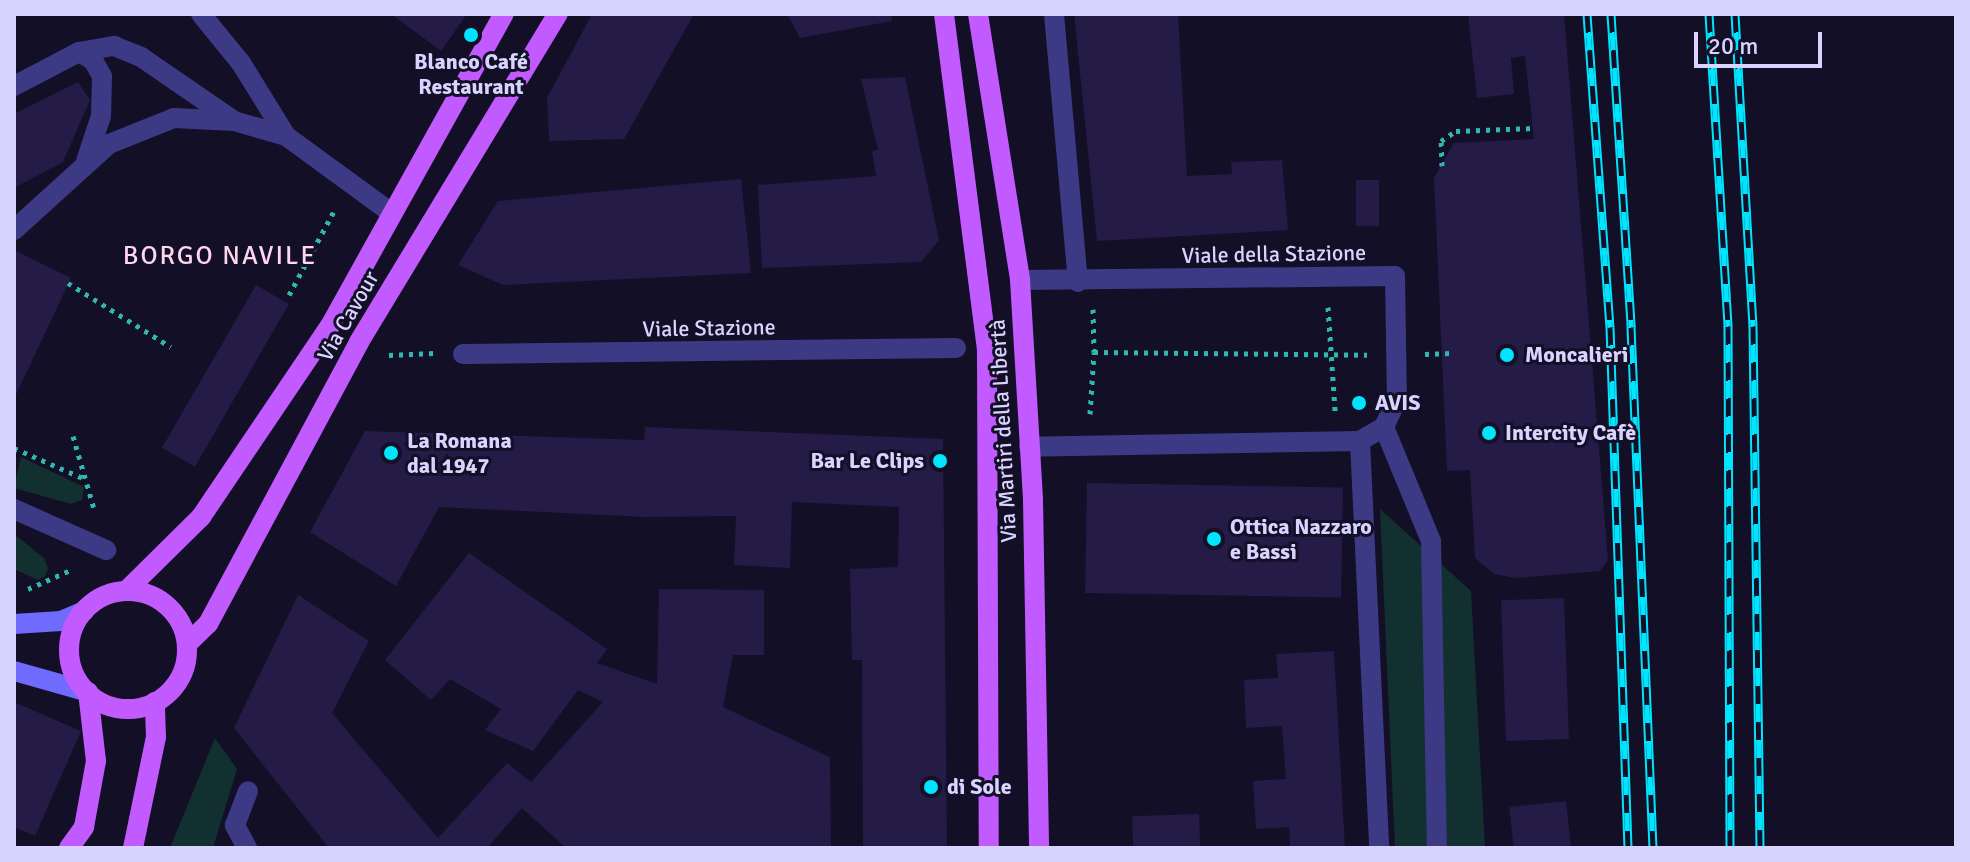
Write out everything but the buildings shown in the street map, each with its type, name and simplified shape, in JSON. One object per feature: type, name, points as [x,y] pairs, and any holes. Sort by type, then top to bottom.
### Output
[{"type":"main road","name":"Via Cavour","points":[[128,589],[201,517],[330,326],[389,211],[504,14]]},
{"type":"main road","name":"Via Cavour","points":[[187,644],[208,624],[359,342],[558,14]]},
{"type":"main road","points":[[944,14],[987,349],[989,848]]},
{"type":"main road","name":"Via Martiri della Libertà","points":[[978,14],[1020,280],[1029,447],[1039,848]]},
{"type":"main road","points":[[14,624],[61,621],[128,589],[162,602],[182,628],[187,644],[180,678],[155,702],[120,708],[88,692],[14,671]]},
{"type":"main road","points":[[69,848],[84,827],[96,761],[88,692],[70,662],[73,626],[84,611]]},
{"type":"main road","points":[[133,848],[156,737],[155,702]]},
{"type":"street","points":[[201,14],[241,63],[286,136]]},
{"type":"street","points":[[1054,14],[1078,282]]},
{"type":"street","points":[[14,86],[79,52],[114,46],[141,57],[234,121]]},
{"type":"street","points":[[79,52],[93,60],[102,76],[101,116],[86,161]]},
{"type":"street","points":[[14,230],[86,161],[136,130],[174,118],[234,121],[286,136],[389,211]]},
{"type":"street","name":"Viale della Stazione","points":[[1020,280],[1078,282],[1395,276],[1397,400],[1384,427]]},
{"type":"street","name":"Viale Stazione","points":[[463,354],[956,348]]},
{"type":"street","points":[[1029,447],[1360,441],[1384,427],[1431,541],[1437,848]]},
{"type":"street","points":[[1360,441],[1379,848]]},
{"type":"street","points":[[14,509],[106,550]]},
{"type":"street","points":[[247,848],[235,825],[248,791]]},
{"type":"path","points":[[1442,166],[1441,141],[1456,131],[1533,128]]},
{"type":"path","points":[[289,295],[350,181]]},
{"type":"path","points":[[68,283],[171,347]]},
{"type":"path","points":[[1328,307],[1336,420]]},
{"type":"path","points":[[1089,445],[1094,352],[1452,353]]},
{"type":"path","points":[[386,356],[463,354]]},
{"type":"path","points":[[14,593],[51,581],[106,550],[73,436]]},
{"type":"path","points":[[14,448],[86,479]]},
{"type":"green space","points":[[21,457],[84,487],[82,500],[71,504],[14,488]]},
{"type":"green space","points":[[1380,509],[1471,591],[1485,848],[1395,848]]},
{"type":"green space","points":[[14,534],[44,558],[48,568],[45,576],[38,580],[14,569]]},
{"type":"green space","points":[[215,738],[237,769],[213,848],[170,848]]},
{"type":"railway","points":[[1587,14],[1610,327],[1628,848]]},
{"type":"railway","points":[[1611,14],[1631,327],[1653,848]]},
{"type":"railway","points":[[1709,14],[1728,326],[1730,848]]},
{"type":"railway","points":[[1735,14],[1753,326],[1760,848]]},
{"type":"place","name":"Blanco Café Restaurant","points":[[471,35]]},
{"type":"place","name":"Moncalieri","points":[[1507,355]]},
{"type":"place","name":"AVIS","points":[[1359,403]]},
{"type":"place","name":"Intercity Cafè","points":[[1489,433]]},
{"type":"place","name":"La Romana dal 1947","points":[[391,453]]},
{"type":"place","name":"Bar Le Clips","points":[[940,461]]},
{"type":"place","name":"Ottica Nazzaro e Bassi","points":[[1214,539]]},
{"type":"place","name":"di Sole","points":[[931,787]]},
{"type":"district","name":"BORGO NAVILE","points":[[220,257]]}]
